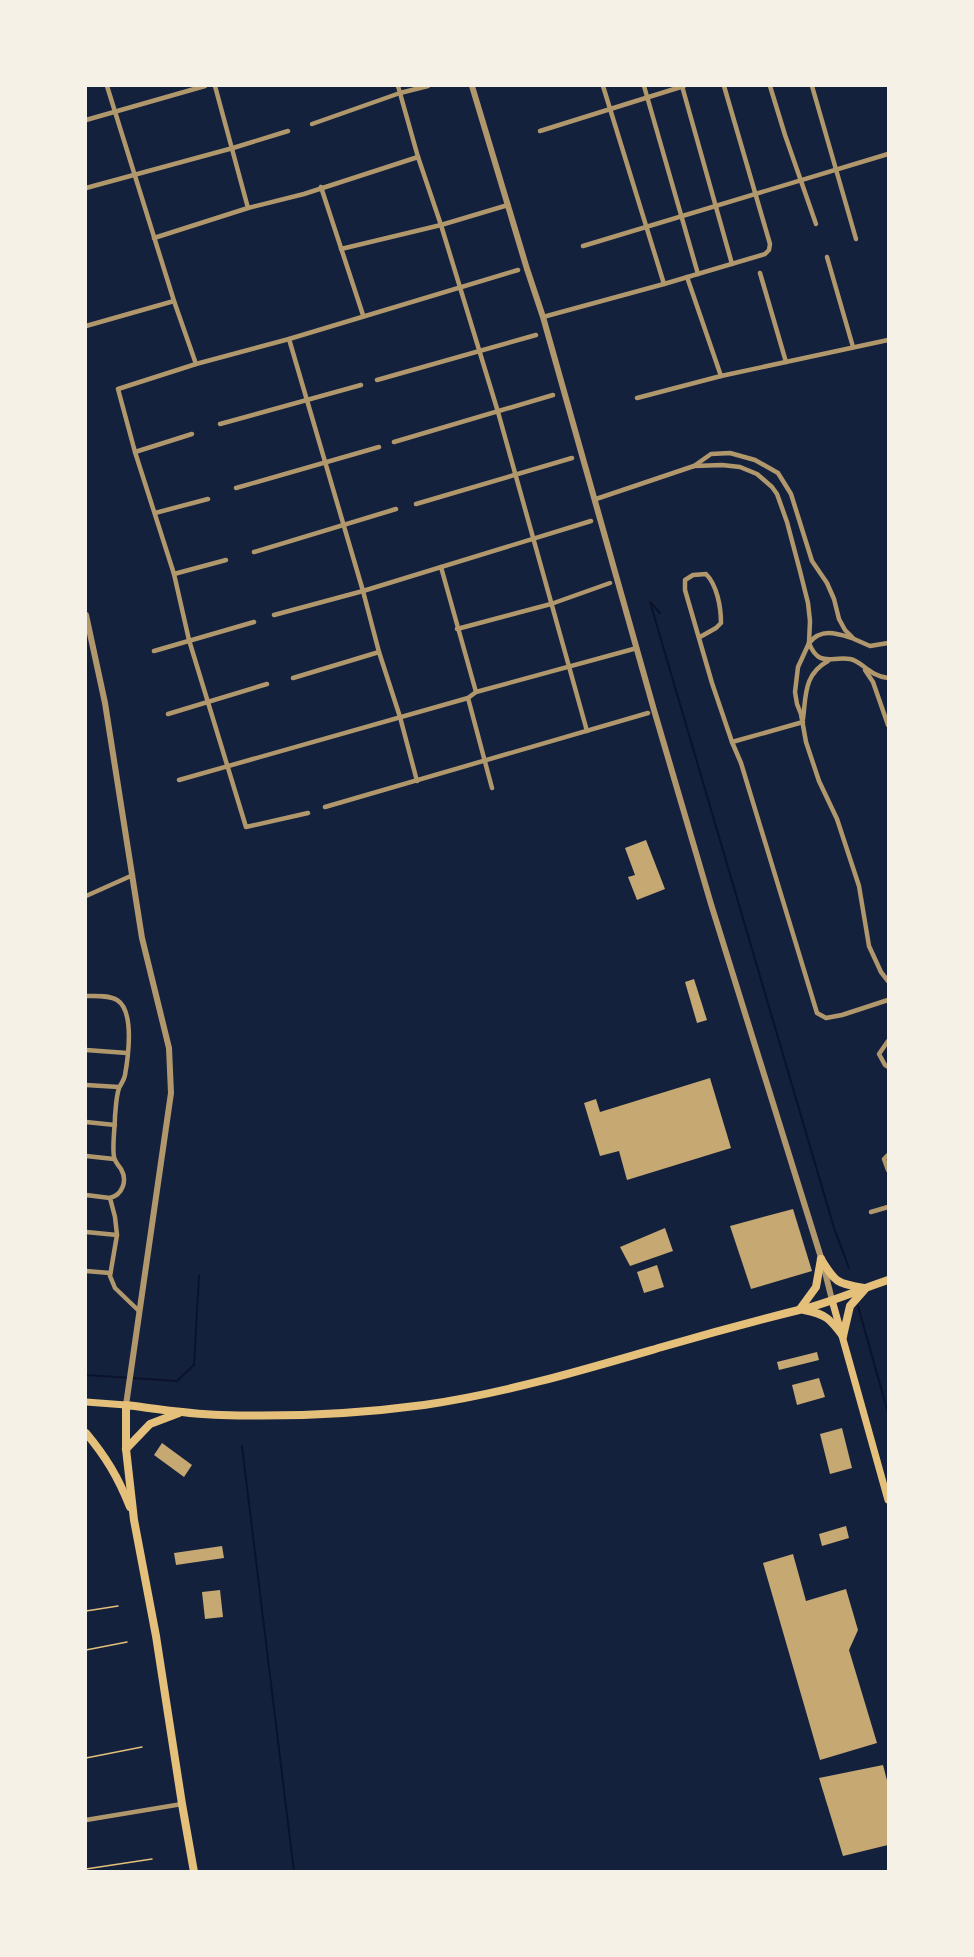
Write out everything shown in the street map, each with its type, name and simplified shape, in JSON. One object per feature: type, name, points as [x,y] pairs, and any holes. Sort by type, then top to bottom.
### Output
[{"type":"main road","points":[[821,1259],[832,1276],[840,1282],[866,1288]]},
{"type":"main road","points":[[800,1310],[816,1287],[821,1259]]},
{"type":"main road","points":[[86,1402],[221,1415],[330,1414],[443,1402],[518,1388],[727,1328],[800,1310],[888,1280]]},
{"type":"main road","points":[[843,1336],[850,1306],[866,1288]]},
{"type":"main road","points":[[832,1300],[888,1500]]},
{"type":"main road","points":[[800,1310],[824,1314],[843,1336]]},
{"type":"main road","points":[[126,1406],[126,1449],[134,1520],[156,1636],[194,1872]]},
{"type":"main road","points":[[126,1449],[150,1424],[180,1412]]},
{"type":"main road","points":[[86,1433],[101,1451],[119,1480],[134,1520]]},
{"type":"street","points":[[107,86],[196,364]]},
{"type":"street","points":[[86,120],[205,86]]},
{"type":"street","points":[[215,86],[248,208]]},
{"type":"street","points":[[398,86],[498,412],[587,731]]},
{"type":"street","points":[[312,124],[400,93],[428,86]]},
{"type":"street","points":[[472,86],[543,317],[711,904],[832,1300]]},
{"type":"street","points":[[603,86],[664,284]]},
{"type":"street","points":[[644,86],[698,274]]},
{"type":"street","points":[[540,131],[683,86],[732,264]]},
{"type":"street","points":[[543,317],[687,278],[765,254],[770,249],[756,192],[724,86]]},
{"type":"street","points":[[770,86],[816,224]]},
{"type":"street","points":[[812,86],[856,239]]},
{"type":"street","points":[[86,188],[288,131]]},
{"type":"street","points":[[583,246],[888,154]]},
{"type":"street","points":[[154,237],[248,208],[304,194],[418,157]]},
{"type":"street","points":[[321,187],[363,315]]},
{"type":"street","points":[[341,249],[441,225],[508,205]]},
{"type":"street","points":[[827,256],[853,347]]},
{"type":"street","points":[[308,813],[246,827],[189,640],[174,574],[135,452],[118,388],[518,270]]},
{"type":"street","points":[[760,273],[786,362]]},
{"type":"street","points":[[687,278],[721,376]]},
{"type":"street","points":[[86,326],[174,301]]},
{"type":"street","points":[[377,380],[536,335]]},
{"type":"street","points":[[289,339],[417,781]]},
{"type":"street","points":[[637,398],[721,376],[888,340]]},
{"type":"street","points":[[220,424],[361,386]]},
{"type":"street","points":[[394,442],[553,395]]},
{"type":"street","points":[[135,452],[192,434]]},
{"type":"street","points":[[236,488],[379,447]]},
{"type":"street","points":[[596,499],[694,466],[711,454],[730,453],[755,460],[778,473],[791,494],[812,561],[827,583],[839,619],[854,639]]},
{"type":"street","points":[[416,504],[572,458]]},
{"type":"street","points":[[694,466],[732,465],[749,470],[764,478],[777,494],[787,522],[808,603],[810,621],[808,643],[798,667],[795,692],[806,742],[819,781],[837,819],[859,886],[869,946],[881,972],[888,981]]},
{"type":"street","points":[[155,513],[208,499]]},
{"type":"street","points":[[254,552],[396,509]]},
{"type":"street","points":[[274,615],[363,591],[591,521]]},
{"type":"street","points":[[174,574],[226,560]]},
{"type":"street","points":[[441,567],[476,692]]},
{"type":"street","points":[[700,637],[721,623],[721,612],[711,580],[706,574],[693,575],[685,580],[685,590],[712,683],[741,763],[817,1013],[826,1018],[842,1016],[888,1000]]},
{"type":"street","points":[[457,629],[551,604],[610,583]]},
{"type":"street","points":[[86,615],[105,703],[142,938],[169,1048],[171,1093],[126,1406]]},
{"type":"street","points":[[154,651],[254,622]]},
{"type":"street","points":[[808,643],[819,633],[833,633],[870,646],[888,645]]},
{"type":"street","points":[[808,643],[812,651],[828,661]]},
{"type":"street","points":[[179,780],[468,698],[476,692],[637,648]]},
{"type":"street","points":[[293,678],[379,652]]},
{"type":"street","points":[[802,722],[811,674],[820,665],[828,661],[851,659],[878,677],[888,678]]},
{"type":"street","points":[[865,669],[873,682],[888,724]]},
{"type":"street","points":[[168,714],[267,684]]},
{"type":"street","points":[[468,698],[492,788]]},
{"type":"street","points":[[325,807],[485,762],[648,712]]},
{"type":"street","points":[[888,717],[888,724]]},
{"type":"street","points":[[732,742],[802,722]]},
{"type":"street","points":[[86,896],[133,875]]},
{"type":"street","points":[[86,996],[116,999],[124,1007],[129,1027],[124,1077],[120,1088],[115,1125],[114,1158],[123,1172],[122,1190],[117,1196],[110,1198],[86,1196]]},
{"type":"street","points":[[888,1041],[879,1054],[888,1067]]},
{"type":"street","points":[[86,1050],[127,1053]]},
{"type":"street","points":[[86,1085],[120,1088]]},
{"type":"street","points":[[86,1122],[115,1125]]},
{"type":"street","points":[[888,1155],[884,1159],[888,1170]]},
{"type":"street","points":[[86,1156],[114,1158]]},
{"type":"street","points":[[110,1198],[116,1217],[117,1235],[110,1273],[115,1288],[139,1311]]},
{"type":"street","points":[[871,1212],[888,1207]]},
{"type":"street","points":[[86,1232],[117,1235]]},
{"type":"street","points":[[86,1271],[110,1273]]},
{"type":"street","points":[[880,1474],[888,1472]]},
{"type":"street","points":[[86,1820],[182,1804]]},
{"type":"path","points":[[86,1611],[118,1605]]},
{"type":"path","points":[[86,1650],[127,1642]]},
{"type":"path","points":[[86,1758],[142,1747]]},
{"type":"path","points":[[86,1869],[152,1859]]},
{"type":"building","points":[[646,840],[665,889],[637,900],[628,877],[635,875],[625,848]]},
{"type":"building","points":[[694,979],[707,1020],[697,1023],[685,982]]},
{"type":"building","points":[[710,1078],[731,1148],[627,1180],[619,1151],[600,1156],[584,1103],[596,1099],[600,1112]]},
{"type":"building","points":[[793,1209],[812,1271],[751,1289],[730,1226]]},
{"type":"building","points":[[665,1228],[673,1251],[630,1266],[620,1247]]},
{"type":"building","points":[[657,1265],[664,1287],[644,1293],[637,1272]]},
{"type":"building","points":[[817,1352],[819,1360],[779,1370],[777,1362]]},
{"type":"building","points":[[819,1378],[825,1397],[797,1405],[792,1385]]},
{"type":"building","points":[[842,1428],[852,1468],[830,1474],[820,1434]]},
{"type":"building","points":[[162,1443],[192,1465],[184,1477],[154,1455]]},
{"type":"building","points":[[846,1526],[849,1538],[822,1546],[819,1534]]},
{"type":"building","points":[[222,1546],[224,1558],[176,1565],[174,1553]]},
{"type":"building","points":[[793,1554],[806,1601],[846,1589],[858,1630],[849,1650],[877,1743],[820,1760],[763,1563]]},
{"type":"building","points":[[220,1590],[223,1617],[205,1619],[202,1592]]},
{"type":"building","points":[[883,1765],[888,1784],[888,1845],[843,1856],[819,1778]]},
{"type":"waterway","points":[[660,613],[650,602],[834,1228],[849,1268]]},
{"type":"waterway","points":[[86,1375],[177,1381],[194,1365],[199,1276]]},
{"type":"waterway","points":[[858,1306],[888,1413]]},
{"type":"waterway","points":[[242,1446],[294,1872]]}]
